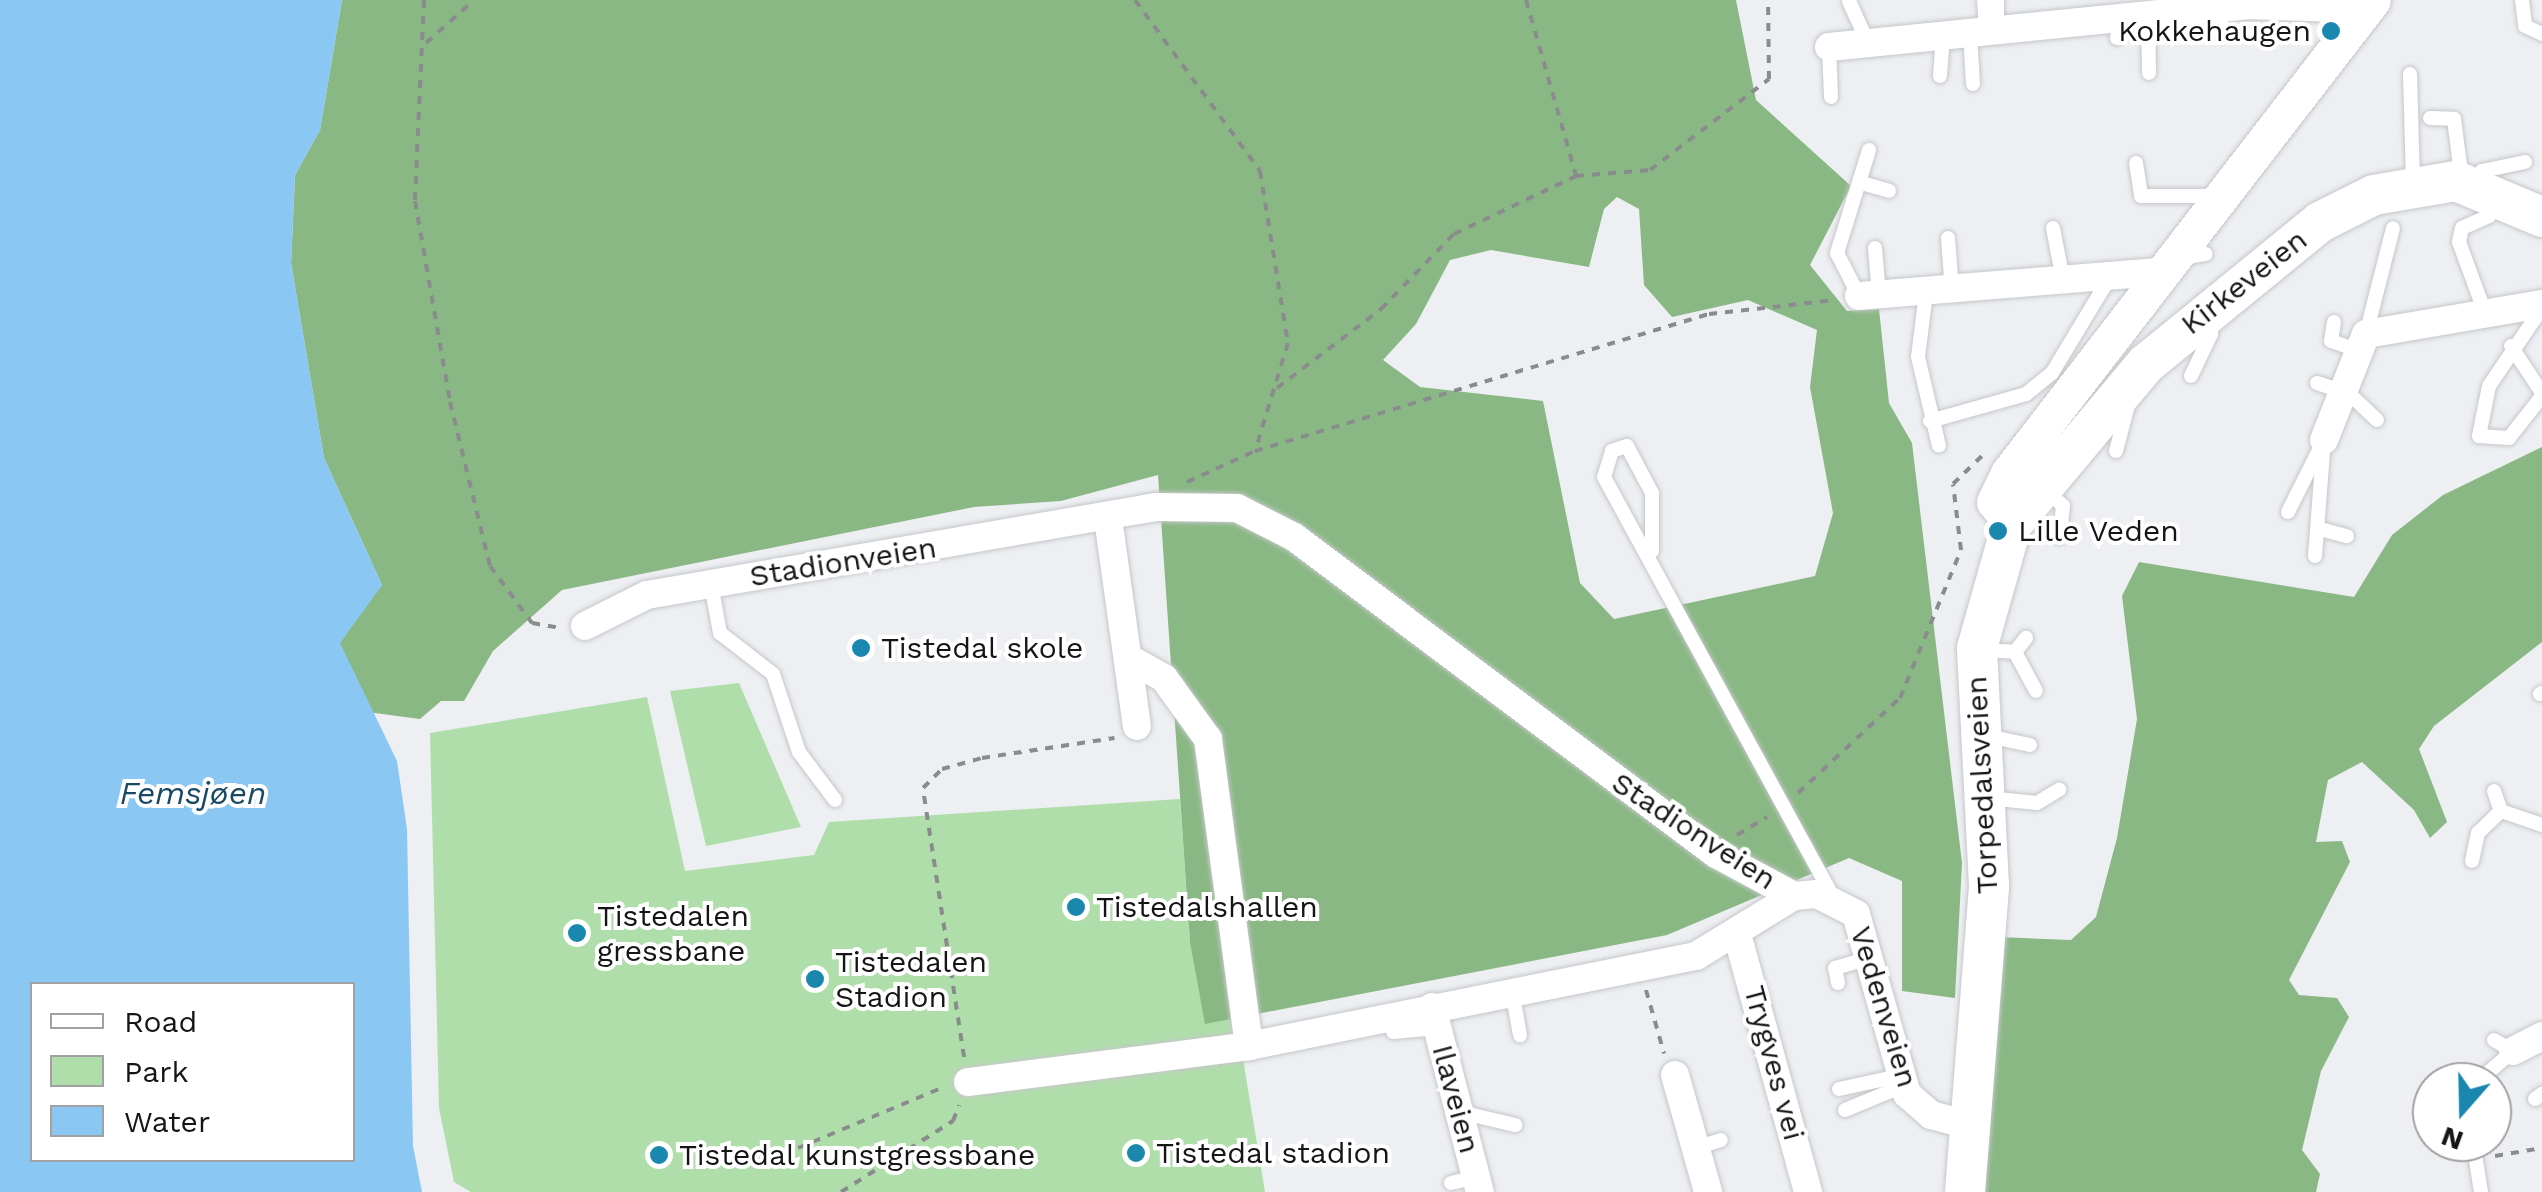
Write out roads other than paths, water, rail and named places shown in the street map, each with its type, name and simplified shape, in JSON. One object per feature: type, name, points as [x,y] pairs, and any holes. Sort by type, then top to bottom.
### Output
[{"type":"main road","name":"Kirkeveien","points":[[2012,524],[2125,386],[2201,316],[2320,222],[2412,185],[2476,194],[2542,217]]},
{"type":"main road","name":"Torpedalsveien","points":[[1968,1125],[1989,886],[1977,735],[1996,650],[2012,524]]},
{"type":"main road","points":[[1966,1192],[1968,1125]]},
{"type":"street","points":[[1829,47],[1974,31],[2076,13],[2128,18],[2221,13],[2252,2],[2370,2]]},
{"type":"street","name":"Torpedalsveien","points":[[2012,524],[1994,502],[1998,488],[2180,261],[2218,196],[2370,2]]},
{"type":"street","points":[[1869,296],[1939,292],[2011,278],[2062,280],[2110,276],[2180,261]]},
{"type":"street","points":[[2324,440],[2333,387],[2360,342],[2484,310],[2542,306]]},
{"type":"street","name":"Stadionveien","points":[[585,626],[647,595],[1214,504],[1261,519],[1689,834],[1794,896],[1737,934],[1711,960],[1642,966],[1512,990],[1435,1017],[1249,1046],[968,1082]]},
{"type":"street","points":[[1108,518],[1137,726]]},
{"type":"street","points":[[1128,658],[1164,678],[1206,731],[1249,1046]]},
{"type":"street","name":"Vedenveien","points":[[1794,896],[1832,895],[1856,914],[1901,1081],[1931,1115],[1968,1125]]},
{"type":"street","name":"Trygves vei","points":[[1737,934],[1808,1192]]},
{"type":"street","name":"Ilaveien","points":[[1435,1017],[1460,1112],[1469,1184]]},
{"type":"street","points":[[2504,1045],[2542,1036]]},
{"type":"street","points":[[1675,1075],[1709,1144],[1701,1187]]},
{"type":"lane","points":[[1973,84],[1974,31],[1984,0]]},
{"type":"lane","points":[[1940,76],[1997,0]]},
{"type":"lane","points":[[2522,0],[2525,26],[2542,34]]},
{"type":"lane","points":[[1849,1],[1868,43]]},
{"type":"lane","points":[[2128,18],[2149,73]]},
{"type":"lane","points":[[1829,47],[1831,98]]},
{"type":"lane","points":[[2410,74],[2412,185]]},
{"type":"lane","points":[[2430,118],[2454,119],[2476,194]]},
{"type":"lane","points":[[1869,296],[1837,252],[1865,184],[1870,150]]},
{"type":"lane","points":[[2484,310],[2459,242],[2462,228],[2482,170],[2524,162]]},
{"type":"lane","points":[[2136,163],[2141,196],[2218,196]]},
{"type":"lane","points":[[1865,184],[1890,192]]},
{"type":"lane","points":[[2053,228],[2062,280]]},
{"type":"lane","points":[[2334,322],[2332,341],[2360,342],[2392,228]]},
{"type":"lane","points":[[1939,446],[1930,421],[1918,357],[1939,292],[1948,238]]},
{"type":"lane","points":[[1869,296],[1875,248]]},
{"type":"lane","points":[[1930,421],[2026,394],[2052,373],[2110,276]]},
{"type":"lane","points":[[2511,346],[2542,394],[2509,438],[2479,436],[2490,386],[2511,346],[2542,306]]},
{"type":"lane","points":[[2191,376],[2211,334],[2201,316]]},
{"type":"lane","points":[[2116,450],[2125,386]]},
{"type":"lane","points":[[2333,387],[2378,420]]},
{"type":"lane","points":[[2288,512],[2324,440]]},
{"type":"lane","points":[[2316,556],[2324,440]]},
{"type":"lane","points":[[1652,552],[1652,493],[1627,446],[1612,451],[1604,477],[1652,552],[1832,895]]},
{"type":"lane","points":[[2040,486],[2063,506],[2060,537]]},
{"type":"lane","points":[[2320,530],[2347,536]]},
{"type":"lane","points":[[711,584],[720,633],[773,674],[798,752],[835,800]]},
{"type":"lane","points":[[2026,638],[1996,650],[2036,691]]},
{"type":"lane","points":[[1977,735],[2030,745]]},
{"type":"lane","points":[[1982,798],[2036,803],[2058,790]]},
{"type":"lane","points":[[2494,790],[2501,811]]},
{"type":"lane","points":[[2501,811],[2542,825]]},
{"type":"lane","points":[[2472,862],[2478,833],[2501,811]]},
{"type":"lane","points":[[1838,984],[1836,968],[1869,958]]},
{"type":"lane","points":[[1512,990],[1520,1035]]},
{"type":"lane","points":[[1393,1032],[1435,1017]]},
{"type":"lane","points":[[2491,1062],[2504,1045]]},
{"type":"lane","points":[[1839,1089],[1901,1081]]},
{"type":"lane","points":[[1844,1110],[1901,1081]]},
{"type":"lane","points":[[1460,1112],[1515,1126]]},
{"type":"lane","points":[[2476,1162],[2480,1192]]},
{"type":"water","name":"Femsjøen","points":[[0,0],[342,0],[320,130],[295,175],[291,263],[324,458],[382,585],[340,643],[397,761],[407,829],[413,1146],[422,1192],[0,1192]]},
{"type":"place","name":"Kokkehaugen","points":[[2331,31]]},
{"type":"place","name":"Lille Veden","points":[[1998,531]]},
{"type":"place","name":"Tistedal skole","points":[[861,648]]},
{"type":"place","name":"Tistedalshallen","points":[[1076,907]]},
{"type":"place","name":"Tistedalen gressbane","points":[[577,933]]},
{"type":"place","name":"Tistedalen Stadion","points":[[815,979]]},
{"type":"place","name":"Tistedal stadion","points":[[1136,1153]]},
{"type":"place","name":"Tistedal kunstgressbane","points":[[659,1155]]}]
